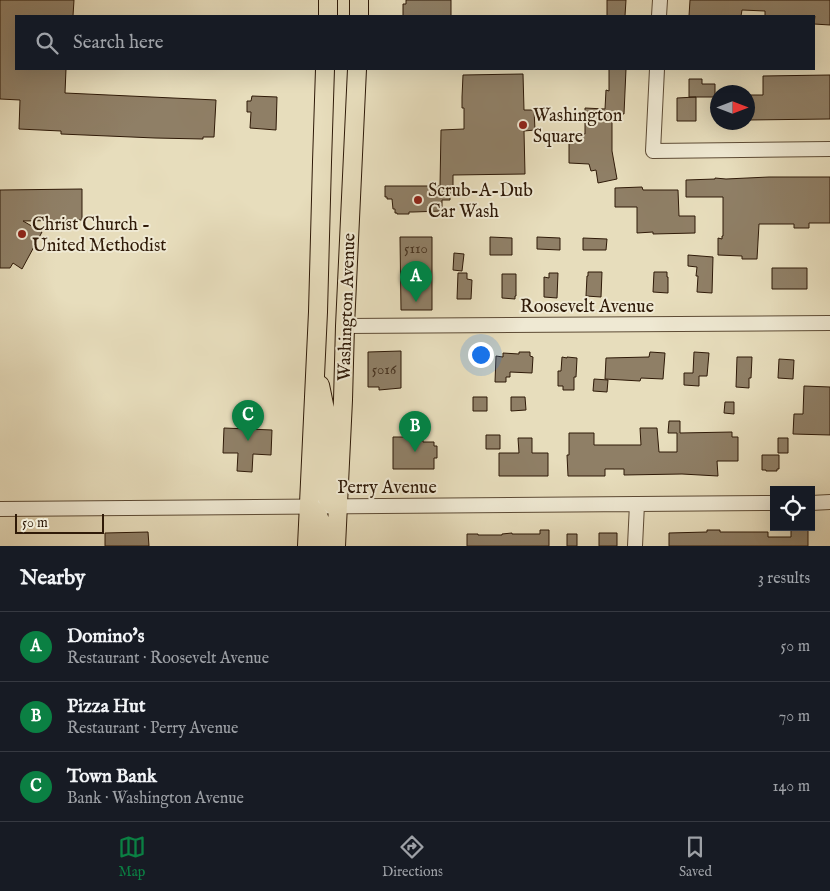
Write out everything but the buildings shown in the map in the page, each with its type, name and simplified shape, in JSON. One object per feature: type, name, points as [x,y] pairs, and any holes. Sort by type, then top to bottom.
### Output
[{"type":"main road","points":[[328,0],[328,15]]},
{"type":"main road","points":[[358,15],[359,0]]},
{"type":"main road","name":"Washington Avenue","points":[[307,546],[316,368],[325,70]]},
{"type":"main road","name":"Washington Avenue","points":[[336,546],[357,70]]},
{"type":"main road","points":[[316,368],[326,407],[328,424],[325,493],[328,501],[337,507]]},
{"type":"main road","points":[[309,506],[316,511],[320,518],[322,546]]},
{"type":"street","points":[[659,15],[660,0]]},
{"type":"street","points":[[657,70],[653,151],[830,149]]},
{"type":"street","name":"Roosevelt Avenue","points":[[345,326],[830,323]]},
{"type":"street","points":[[815,503],[830,502]]},
{"type":"street","name":"Perry Avenue","points":[[0,508],[770,503]]},
{"type":"street","points":[[635,546],[637,504]]},
{"type":"place","name":"Washington Square","points":[[523,125]]},
{"type":"place","name":"Scrub-A-Dub Car Wash","points":[[418,200]]},
{"type":"place","name":"Christ Church - United Methodist","points":[[22,234]]},
{"type":"place","name":"Domino's","points":[[416,302]]},
{"type":"place","name":"Town Bank","points":[[248,441]]},
{"type":"place","name":"Pizza Hut","points":[[415,452]]}]
